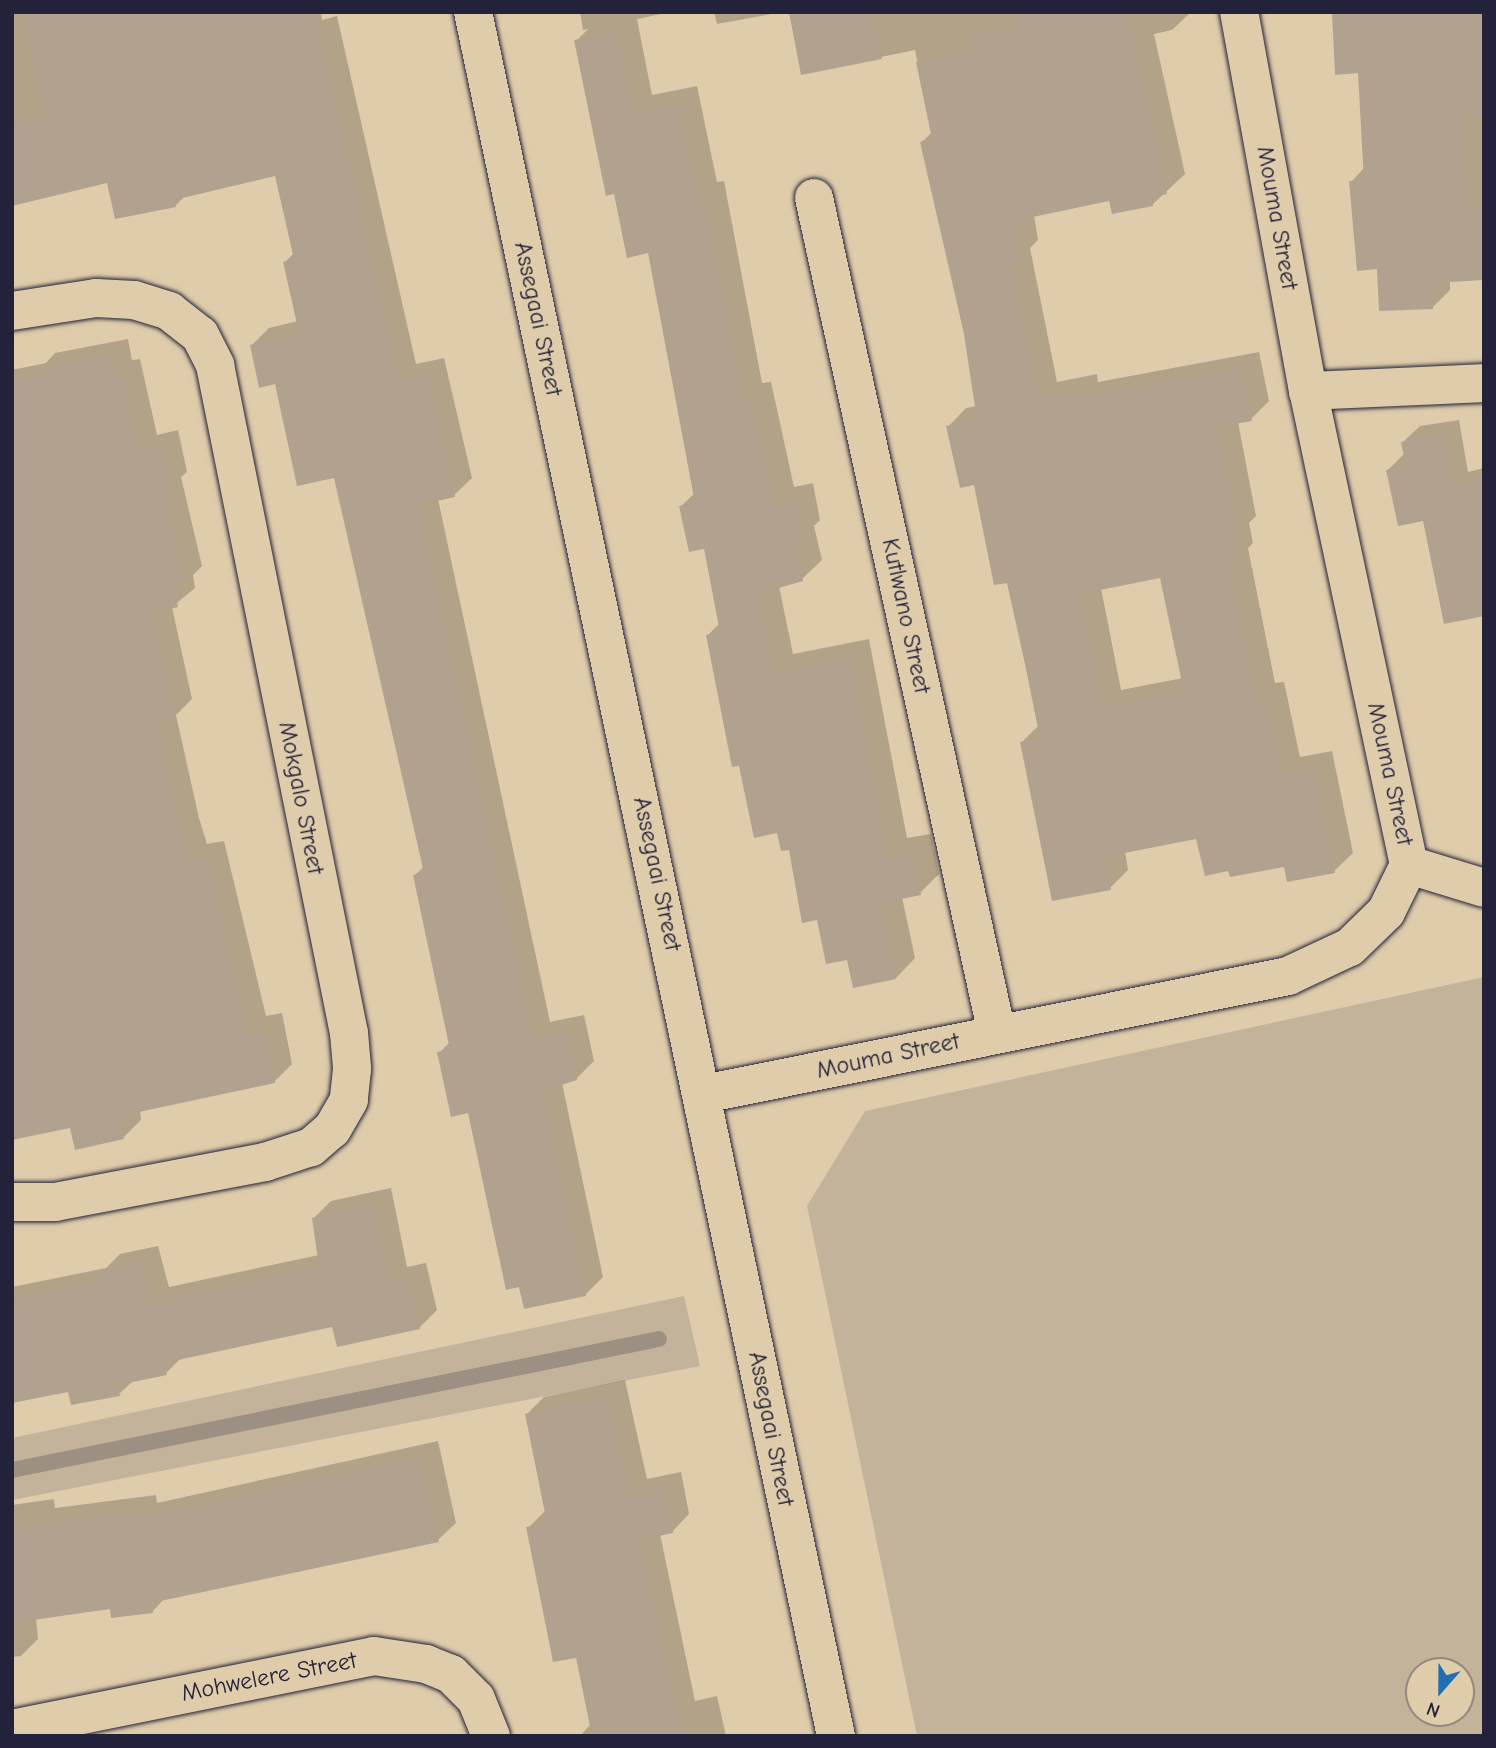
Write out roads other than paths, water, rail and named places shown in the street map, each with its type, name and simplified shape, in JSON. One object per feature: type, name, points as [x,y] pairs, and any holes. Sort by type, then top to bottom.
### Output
[{"type":"street","name":"Assegaai Street","points":[[473,12],[704,1094],[836,1736]]},
{"type":"street","name":"Mouma Street","points":[[704,1094],[1288,976],[1350,947],[1386,912],[1409,865],[1308,391],[1240,12]]},
{"type":"street","name":"Kutlwano Street","points":[[814,198],[997,1034]]},
{"type":"street","name":"Mokgalo Street","points":[[12,311],[96,298],[134,300],[169,311],[200,335],[215,365],[349,1033],[352,1069],[349,1100],[332,1129],[310,1147],[265,1162],[56,1202],[12,1202]]},
{"type":"street","points":[[1308,391],[1484,383]]},
{"type":"street","points":[[1409,865],[1484,888]]},
{"type":"street","name":"Mohwelere Street","points":[[12,1729],[374,1656],[426,1664],[451,1674],[476,1699],[491,1736]]},
{"type":"waterway","points":[[12,1470],[659,1339]]}]
